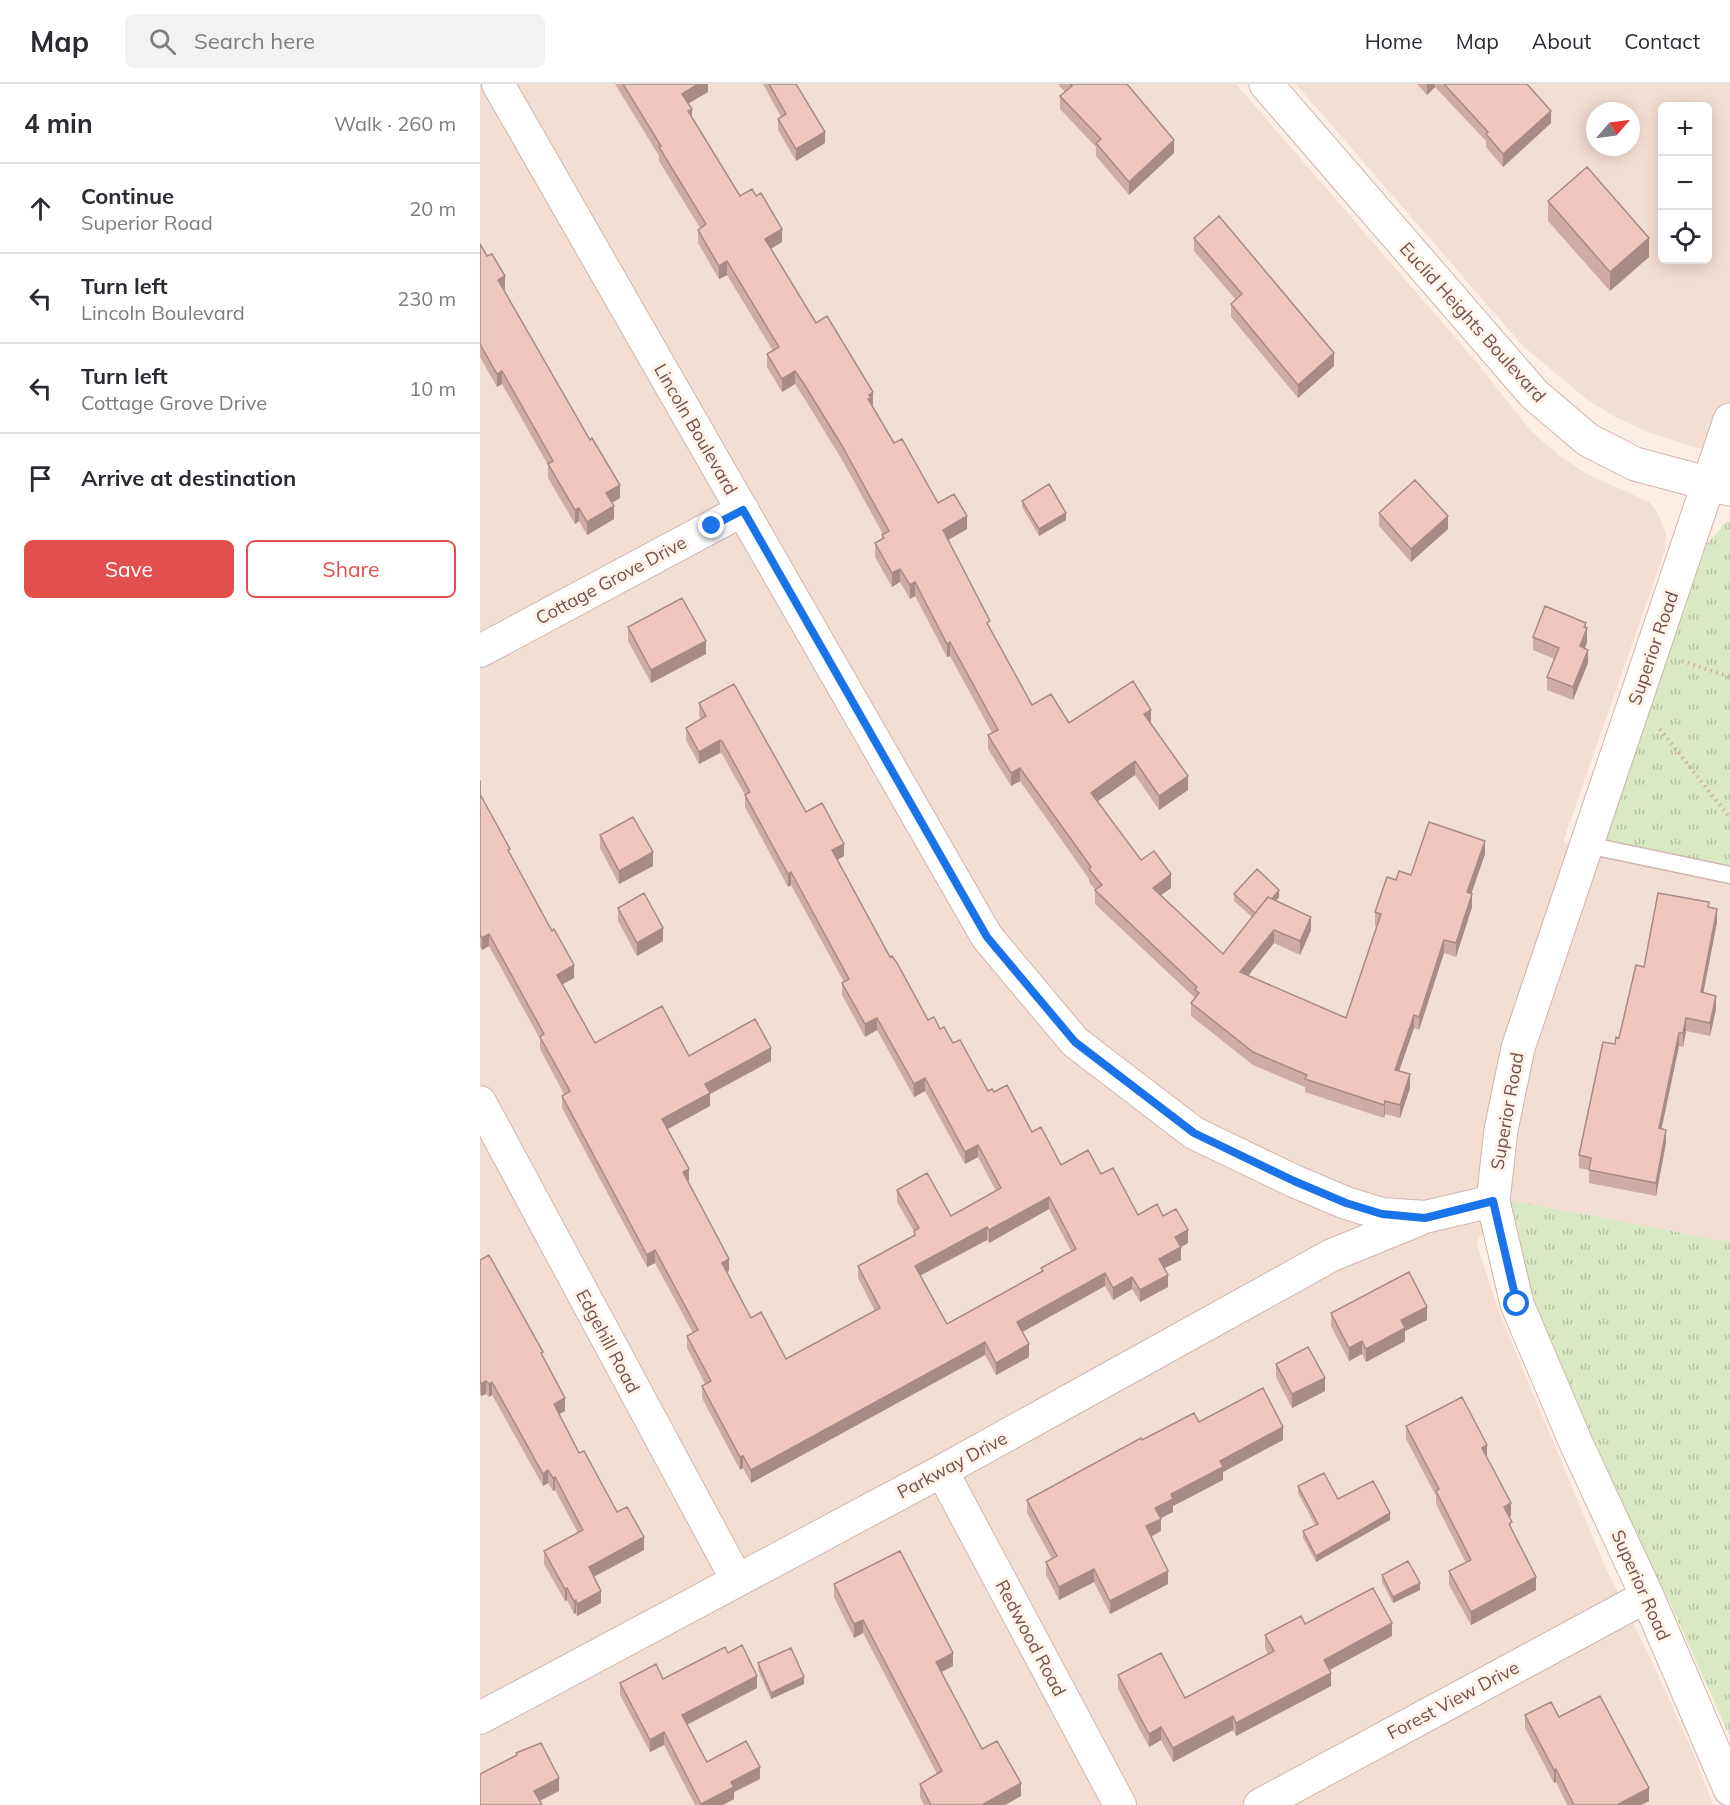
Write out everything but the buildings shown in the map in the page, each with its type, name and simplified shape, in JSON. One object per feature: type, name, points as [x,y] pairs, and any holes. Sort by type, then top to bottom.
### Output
[{"type":"street","name":"Lincoln Boulevard","points":[[498,84],[987,937],[1075,1042],[1194,1133],[1346,1203],[1382,1214],[1425,1218],[1493,1201]]},
{"type":"street","name":"Euclid Heights Boulevard","points":[[1266,84],[1534,394],[1588,440],[1635,464],[1719,487]]},
{"type":"street","name":"Superior Road","points":[[1730,420],[1719,487],[1587,844],[1518,1047],[1501,1130],[1493,1201],[1517,1304],[1576,1443],[1718,1757],[1730,1789]]},
{"type":"street","name":"Cottage Grove Drive","points":[[480,651],[743,510]]},
{"type":"street","name":"Edgehill Road","points":[[480,1101],[737,1580]]},
{"type":"street","name":"Parkway Drive","points":[[480,1718],[942,1471],[1332,1255],[1425,1218]]},
{"type":"street","name":"Redwood Road","points":[[942,1471],[1119,1805]]},
{"type":"street","name":"Forest View Drive","points":[[1260,1805],[1647,1596]]},
{"type":"lane","points":[[1587,844],[1730,875]]},
{"type":"path","points":[[1682,661],[1730,676]]},
{"type":"path","points":[[1658,726],[1730,818]]},
{"type":"shaded area","points":[[480,84],[1236,84],[1473,358],[1532,432],[1561,457],[1587,474],[1649,502],[1658,513],[1666,534],[1665,550],[1563,842],[1730,881],[1730,1242],[1510,1200],[1476,1242],[1498,1309],[1604,1564],[1693,1752],[1713,1805],[480,1805]]},
{"type":"shaded area","points":[[1296,84],[1730,84],[1730,458],[1650,433],[1615,417],[1585,398],[1523,346]]},
{"type":"green space","points":[[1730,521],[1730,879],[1601,848],[1702,550],[1726,522]]},
{"type":"green space","points":[[1509,1200],[1730,1242],[1730,1737],[1671,1605],[1587,1435],[1529,1294]]},
{"type":"route","points":[[712,526],[743,510],[987,937],[1075,1042],[1194,1133],[1346,1203],[1382,1214],[1425,1218],[1493,1201],[1517,1304]]}]
